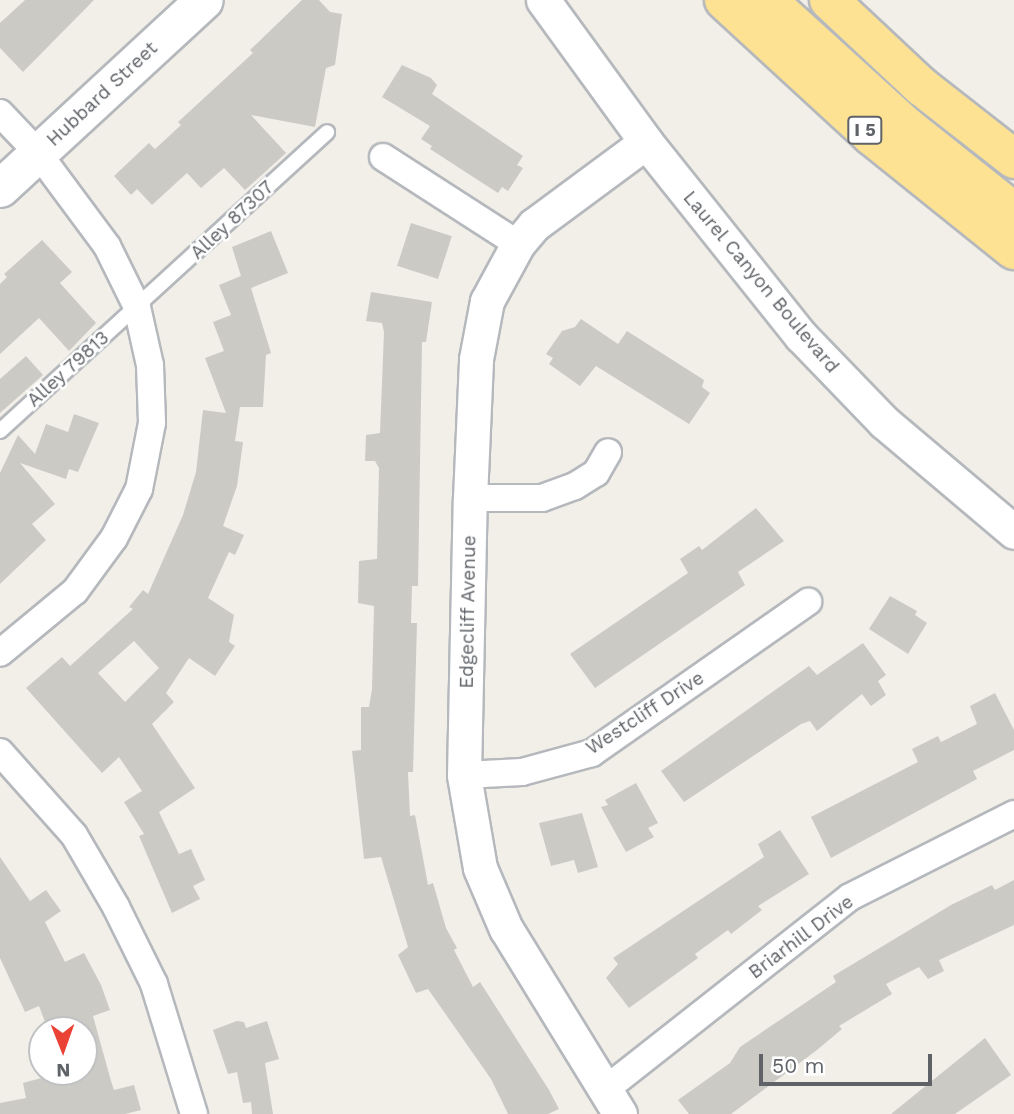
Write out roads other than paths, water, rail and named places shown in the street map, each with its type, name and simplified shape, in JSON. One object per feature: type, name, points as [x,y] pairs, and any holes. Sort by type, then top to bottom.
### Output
[{"type":"highway","name":"I 5","points":[[724,0],[872,136],[1014,250]]},
{"type":"highway","points":[[768,0],[906,126],[1014,212]]},
{"type":"highway","points":[[795,0],[940,131],[1014,190]]},
{"type":"highway","points":[[829,0],[922,87],[1014,159]]},
{"type":"main road","name":"Hubbard Street","points":[[0,188],[204,0]]},
{"type":"street","name":"Laurel Canyon Boulevard","points":[[544,0],[646,142],[801,336],[884,422],[1014,532]]},
{"type":"street","points":[[0,113],[38,153],[107,246],[137,307],[150,365],[152,423],[139,489],[114,538],[75,591],[0,653]]},
{"type":"street","name":"Edgecliff Avenue","points":[[613,1102],[506,929],[480,868],[464,775],[470,498],[476,359],[487,301],[518,244],[534,225],[646,142]]},
{"type":"street","points":[[383,157],[518,244]]},
{"type":"street","points":[[470,498],[553,494],[596,472],[608,452]]},
{"type":"street","name":"Westcliff Drive","points":[[464,775],[522,772],[592,753],[808,603]]},
{"type":"street","points":[[0,752],[74,835],[116,907],[154,984],[194,1114]]},
{"type":"street","name":"Briarhill Drive","points":[[613,1102],[850,897],[1014,814]]},
{"type":"lane","name":"Alley 87307","points":[[137,307],[327,132]]},
{"type":"lane","name":"Alley 79813","points":[[0,431],[137,307]]}]
